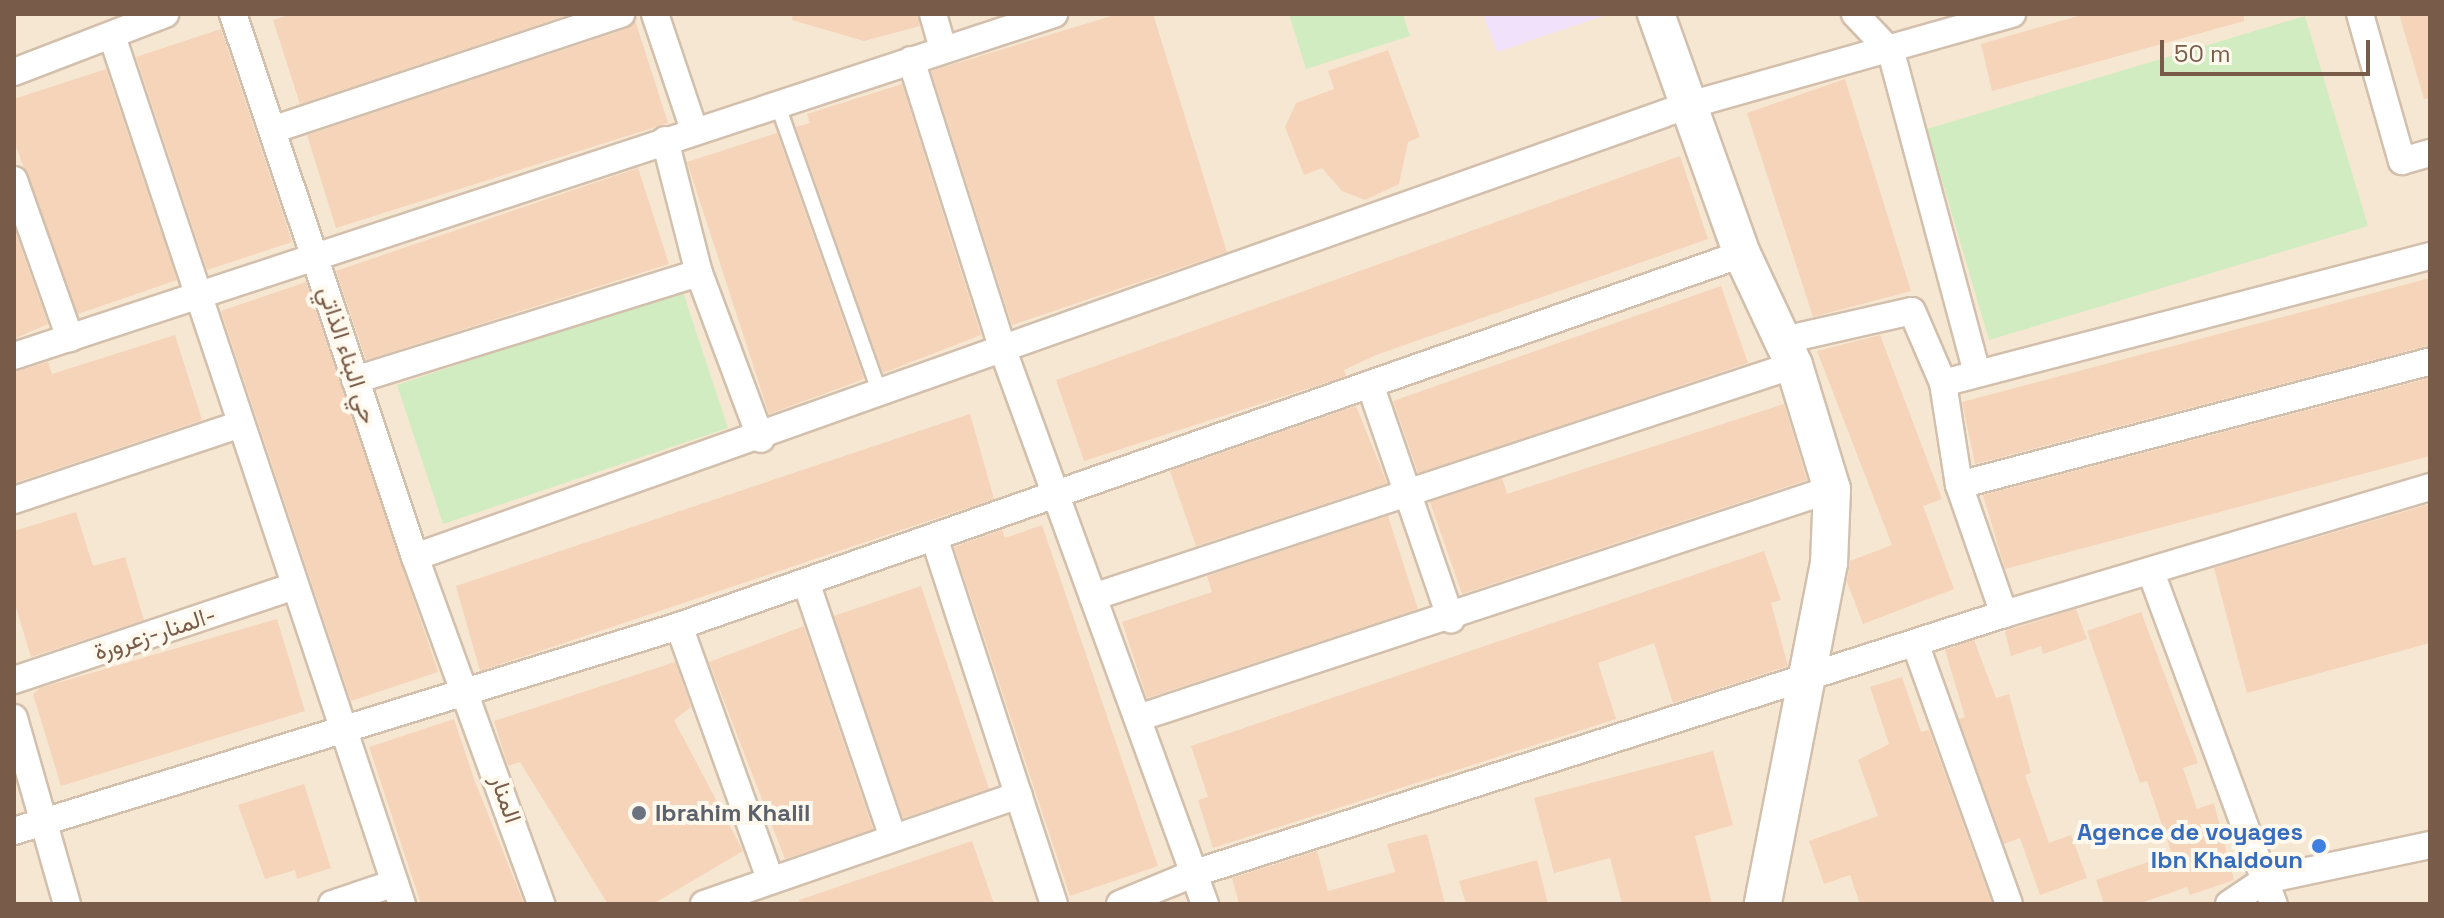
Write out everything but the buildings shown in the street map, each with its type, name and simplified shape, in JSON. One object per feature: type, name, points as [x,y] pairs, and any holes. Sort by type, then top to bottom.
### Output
[{"type":"street","points":[[14,72],[113,39],[165,14]]},
{"type":"street","name":"حي البناء الذاتي","points":[[233,14],[275,129],[415,557],[470,694]]},
{"type":"street","points":[[275,129],[621,14]]},
{"type":"street","points":[[655,14],[694,130]]},
{"type":"street","points":[[933,14],[943,49]]},
{"type":"street","points":[[14,356],[197,291],[1054,14]]},
{"type":"street","points":[[1656,14],[1686,106],[1742,254],[1789,352],[1832,489],[1829,563],[1763,904]]},
{"type":"street","points":[[1855,14],[1891,52],[1977,373]]},
{"type":"street","points":[[415,557],[1004,353],[1686,106],[1891,52],[2012,14]]},
{"type":"street","points":[[2360,14],[2402,161],[2430,153]]},
{"type":"street","points":[[113,39],[398,893],[332,904]]},
{"type":"street","points":[[911,60],[1004,353],[1205,904]]},
{"type":"street","points":[[665,140],[699,273],[761,439]]},
{"type":"street","points":[[14,180],[20,216],[70,338]]},
{"type":"street","points":[[14,831],[470,694],[679,626],[1742,254]]},
{"type":"street","points":[[1943,383],[2430,256]]},
{"type":"street","points":[[355,380],[699,273]]},
{"type":"street","points":[[1093,597],[1412,495],[1789,352],[1912,311],[1943,383],[1959,485],[2004,614]]},
{"type":"street","points":[[1959,485],[2430,361]]},
{"type":"street","points":[[1370,384],[1412,495],[1451,619]]},
{"type":"street","points":[[14,500],[241,424]]},
{"type":"street","points":[[1120,904],[1195,873],[2004,614],[2152,575],[2430,487]]},
{"type":"street","points":[[1138,718],[1451,619],[1832,489]]},
{"type":"street","points":[[934,537],[1054,904]]},
{"type":"street","points":[[2152,575],[2270,892]]},
{"type":"street","points":[[806,582],[893,837]]},
{"type":"street","name":"المنار-زعرورة-","points":[[14,680],[295,586]]},
{"type":"street","points":[[679,626],[770,879]]},
{"type":"street","points":[[1915,643],[2009,904]]},
{"type":"street","name":"المنار","points":[[470,694],[541,904]]},
{"type":"street","points":[[14,718],[47,821],[67,904]]},
{"type":"street","points":[[704,904],[1019,795]]},
{"type":"street","points":[[2229,904],[2430,845]]},
{"type":"lane","points":[[777,103],[881,396]]},
{"type":"shaded area","points":[[14,14],[2430,14],[2430,904],[14,904]]},
{"type":"shaded area","points":[[1483,14],[1609,14],[1497,52]]},
{"type":"green space","points":[[1289,14],[1403,14],[1410,36],[1306,69]]},
{"type":"green space","points":[[2305,16],[2368,226],[1989,340],[1927,129]]},
{"type":"green space","points":[[682,289],[728,428],[443,524],[397,385]]},
{"type":"place","name":"Ibrahim Khalil","points":[[639,813]]},
{"type":"place","name":"Agence de voyages Ibn Khaldoun","points":[[2319,846]]}]
